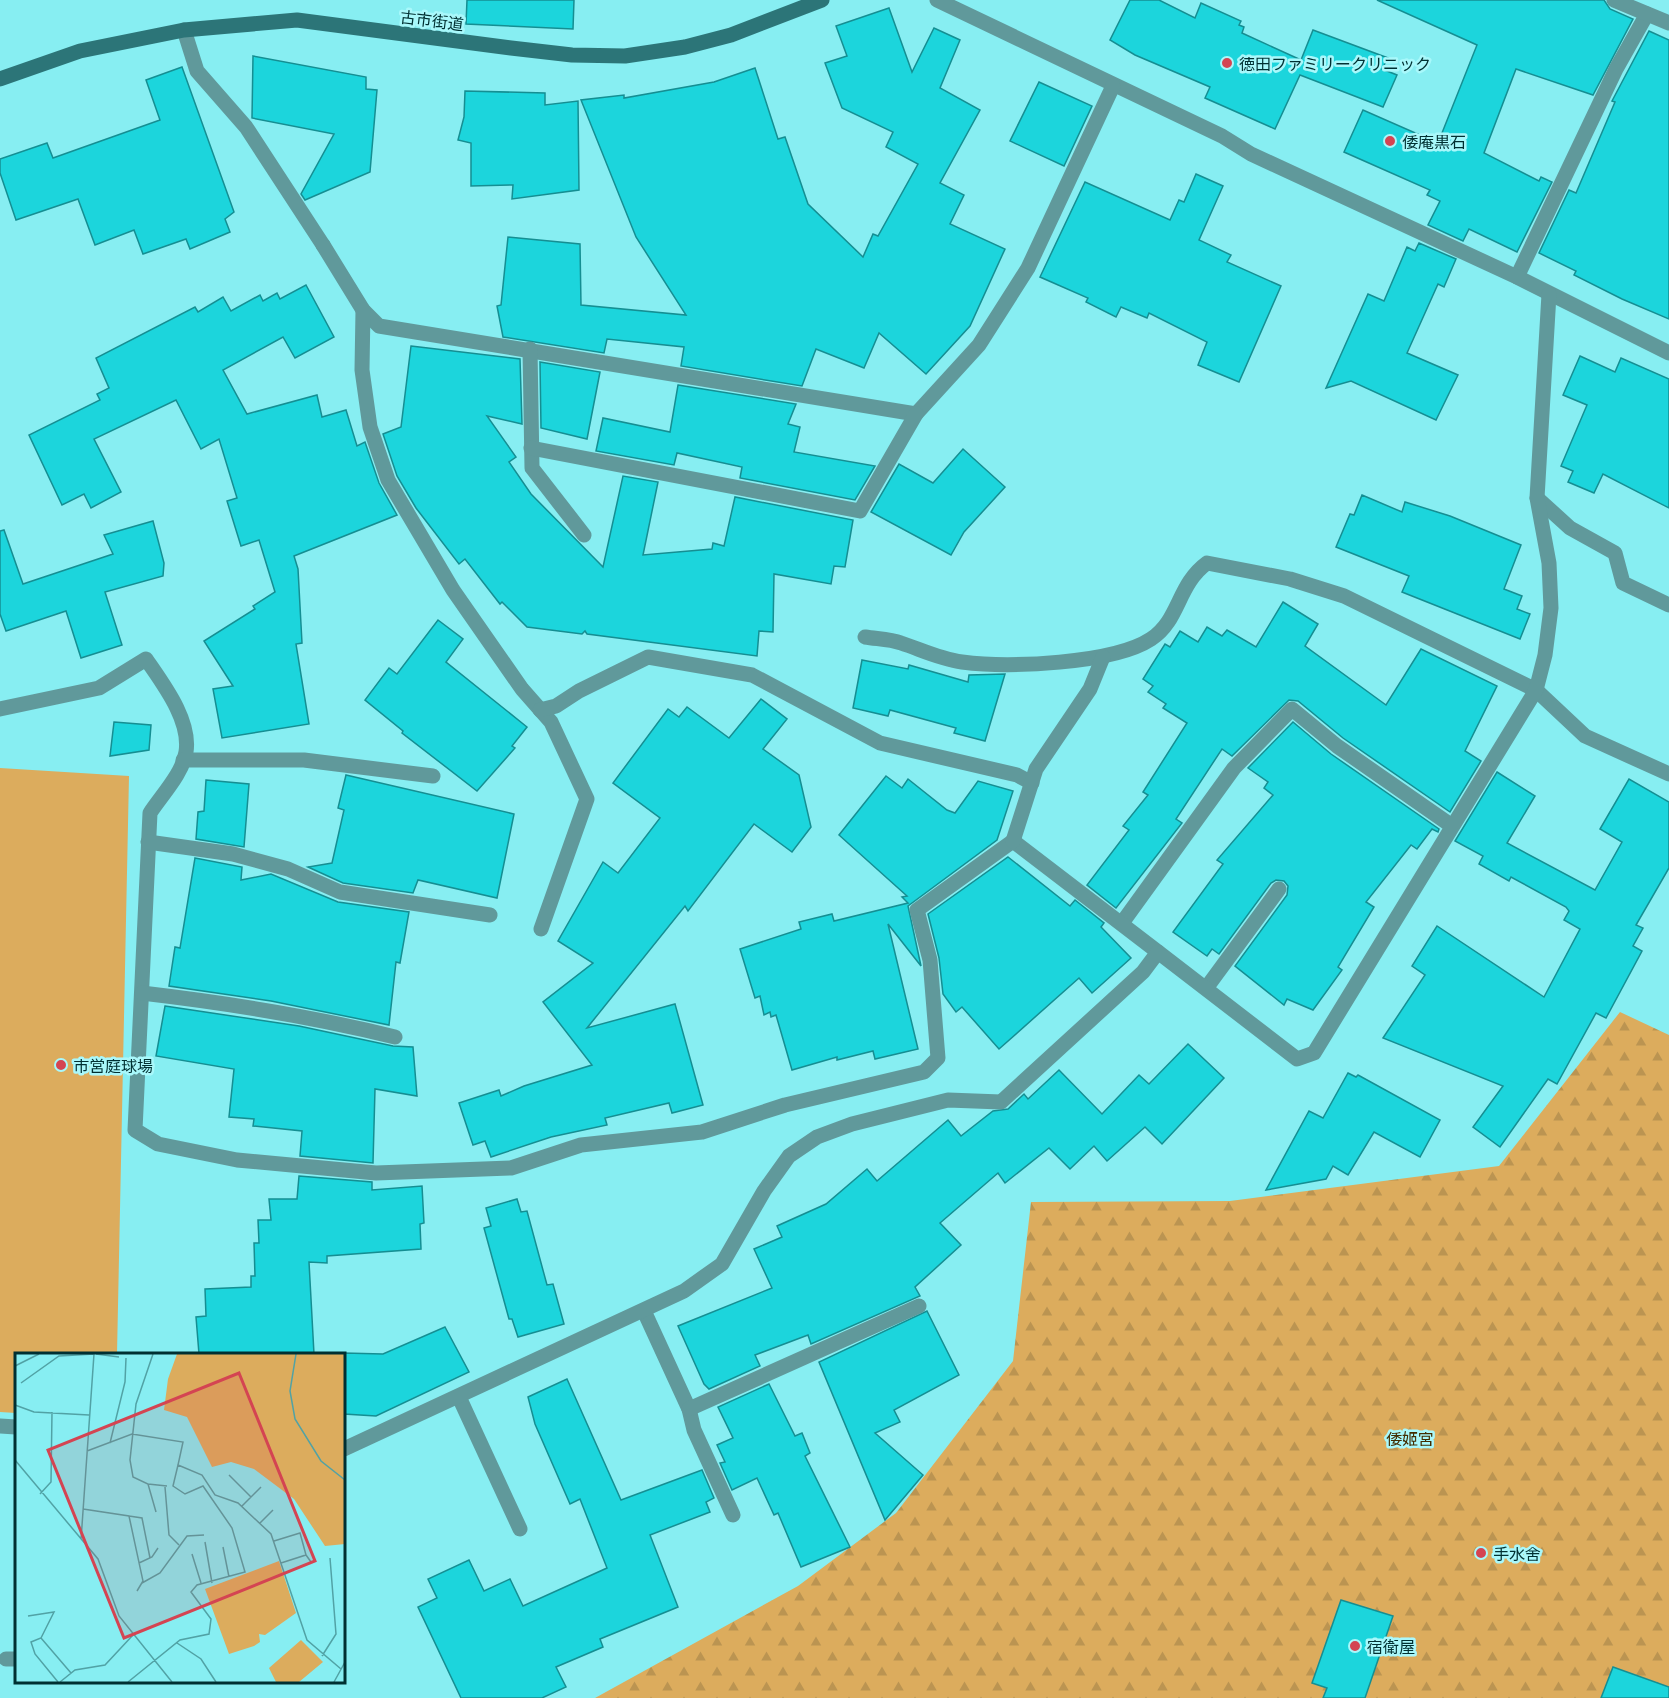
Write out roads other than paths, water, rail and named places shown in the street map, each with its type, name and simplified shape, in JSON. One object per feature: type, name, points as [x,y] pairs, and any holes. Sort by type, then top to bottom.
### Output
[{"type":"street","name":"古市街道","points":[[0,79],[80,51],[184,30],[297,20],[531,51],[625,56],[685,47],[731,35],[822,0]]},
{"type":"street","points":[[937,0],[1113,86],[1222,136],[1251,154],[1517,277],[1669,353]]},
{"type":"street","points":[[1614,0],[1669,23]]},
{"type":"street","points":[[1517,277],[1616,69],[1647,14]]},
{"type":"street","points":[[184,30],[197,71],[246,127],[363,310],[378,326],[530,349],[916,414]]},
{"type":"street","points":[[531,448],[860,511],[916,414],[979,345],[1028,268],[1113,86]]},
{"type":"street","points":[[1013,841],[1207,987],[1297,1059],[1314,1053],[1536,690],[1545,655],[1551,608],[1549,563],[1537,498],[1549,294]]},
{"type":"street","points":[[363,310],[362,370],[370,427],[388,480],[453,590],[522,689],[551,722],[587,799],[541,929]]},
{"type":"street","points":[[530,349],[532,468],[584,535]]},
{"type":"street","points":[[1537,498],[1570,528],[1616,553],[1623,583],[1669,604]]},
{"type":"street","points":[[865,637],[901,643],[924,654],[962,662],[1052,663],[1103,657],[1151,639],[1172,618],[1193,573],[1207,563],[1290,579],[1344,596],[1536,690],[1585,736],[1669,774]]},
{"type":"street","points":[[540,710],[556,706],[579,691],[648,657],[752,675],[880,743],[1017,775],[1032,783]]},
{"type":"street","points":[[0,708],[99,688],[146,659],[168,692],[183,724],[186,752],[150,813],[135,1130],[158,1144],[237,1160],[376,1173],[511,1168],[581,1145],[702,1132],[785,1105],[924,1072],[938,1058],[930,960],[917,910],[1013,841],[1036,769],[1090,689],[1103,657]]},
{"type":"street","points":[[1122,923],[1234,768],[1292,709],[1337,746],[1452,826]]},
{"type":"street","points":[[183,760],[304,760],[433,776]]},
{"type":"street","points":[[148,842],[233,854],[288,869],[340,892],[490,915]]},
{"type":"street","points":[[1207,987],[1279,889]]},
{"type":"street","points":[[345,1449],[684,1291],[722,1264],[764,1191],[789,1156],[817,1137],[852,1124],[948,1100],[1001,1102],[1143,972],[1158,952]]},
{"type":"street","points":[[141,993],[238,1005],[341,1024],[395,1037]]},
{"type":"street","points":[[689,1409],[919,1306]]},
{"type":"street","points":[[644,1311],[689,1409],[694,1430],[733,1515]]},
{"type":"street","points":[[459,1397],[520,1529]]},
{"type":"street","points":[[0,1426],[15,1427]]},
{"type":"place","name":"徳田ファミリークリニック","points":[[1227,63]]},
{"type":"place","name":"倭庵黒石","points":[[1390,141]]},
{"type":"place","name":"市営庭球場","points":[[61,1065]]},
{"type":"place","name":"手水舍","points":[[1481,1553]]},
{"type":"place","name":"宿衛屋","points":[[1355,1646]]},
{"type":"park label","name":"倭姬宮","points":[[1410,1438]]}]
